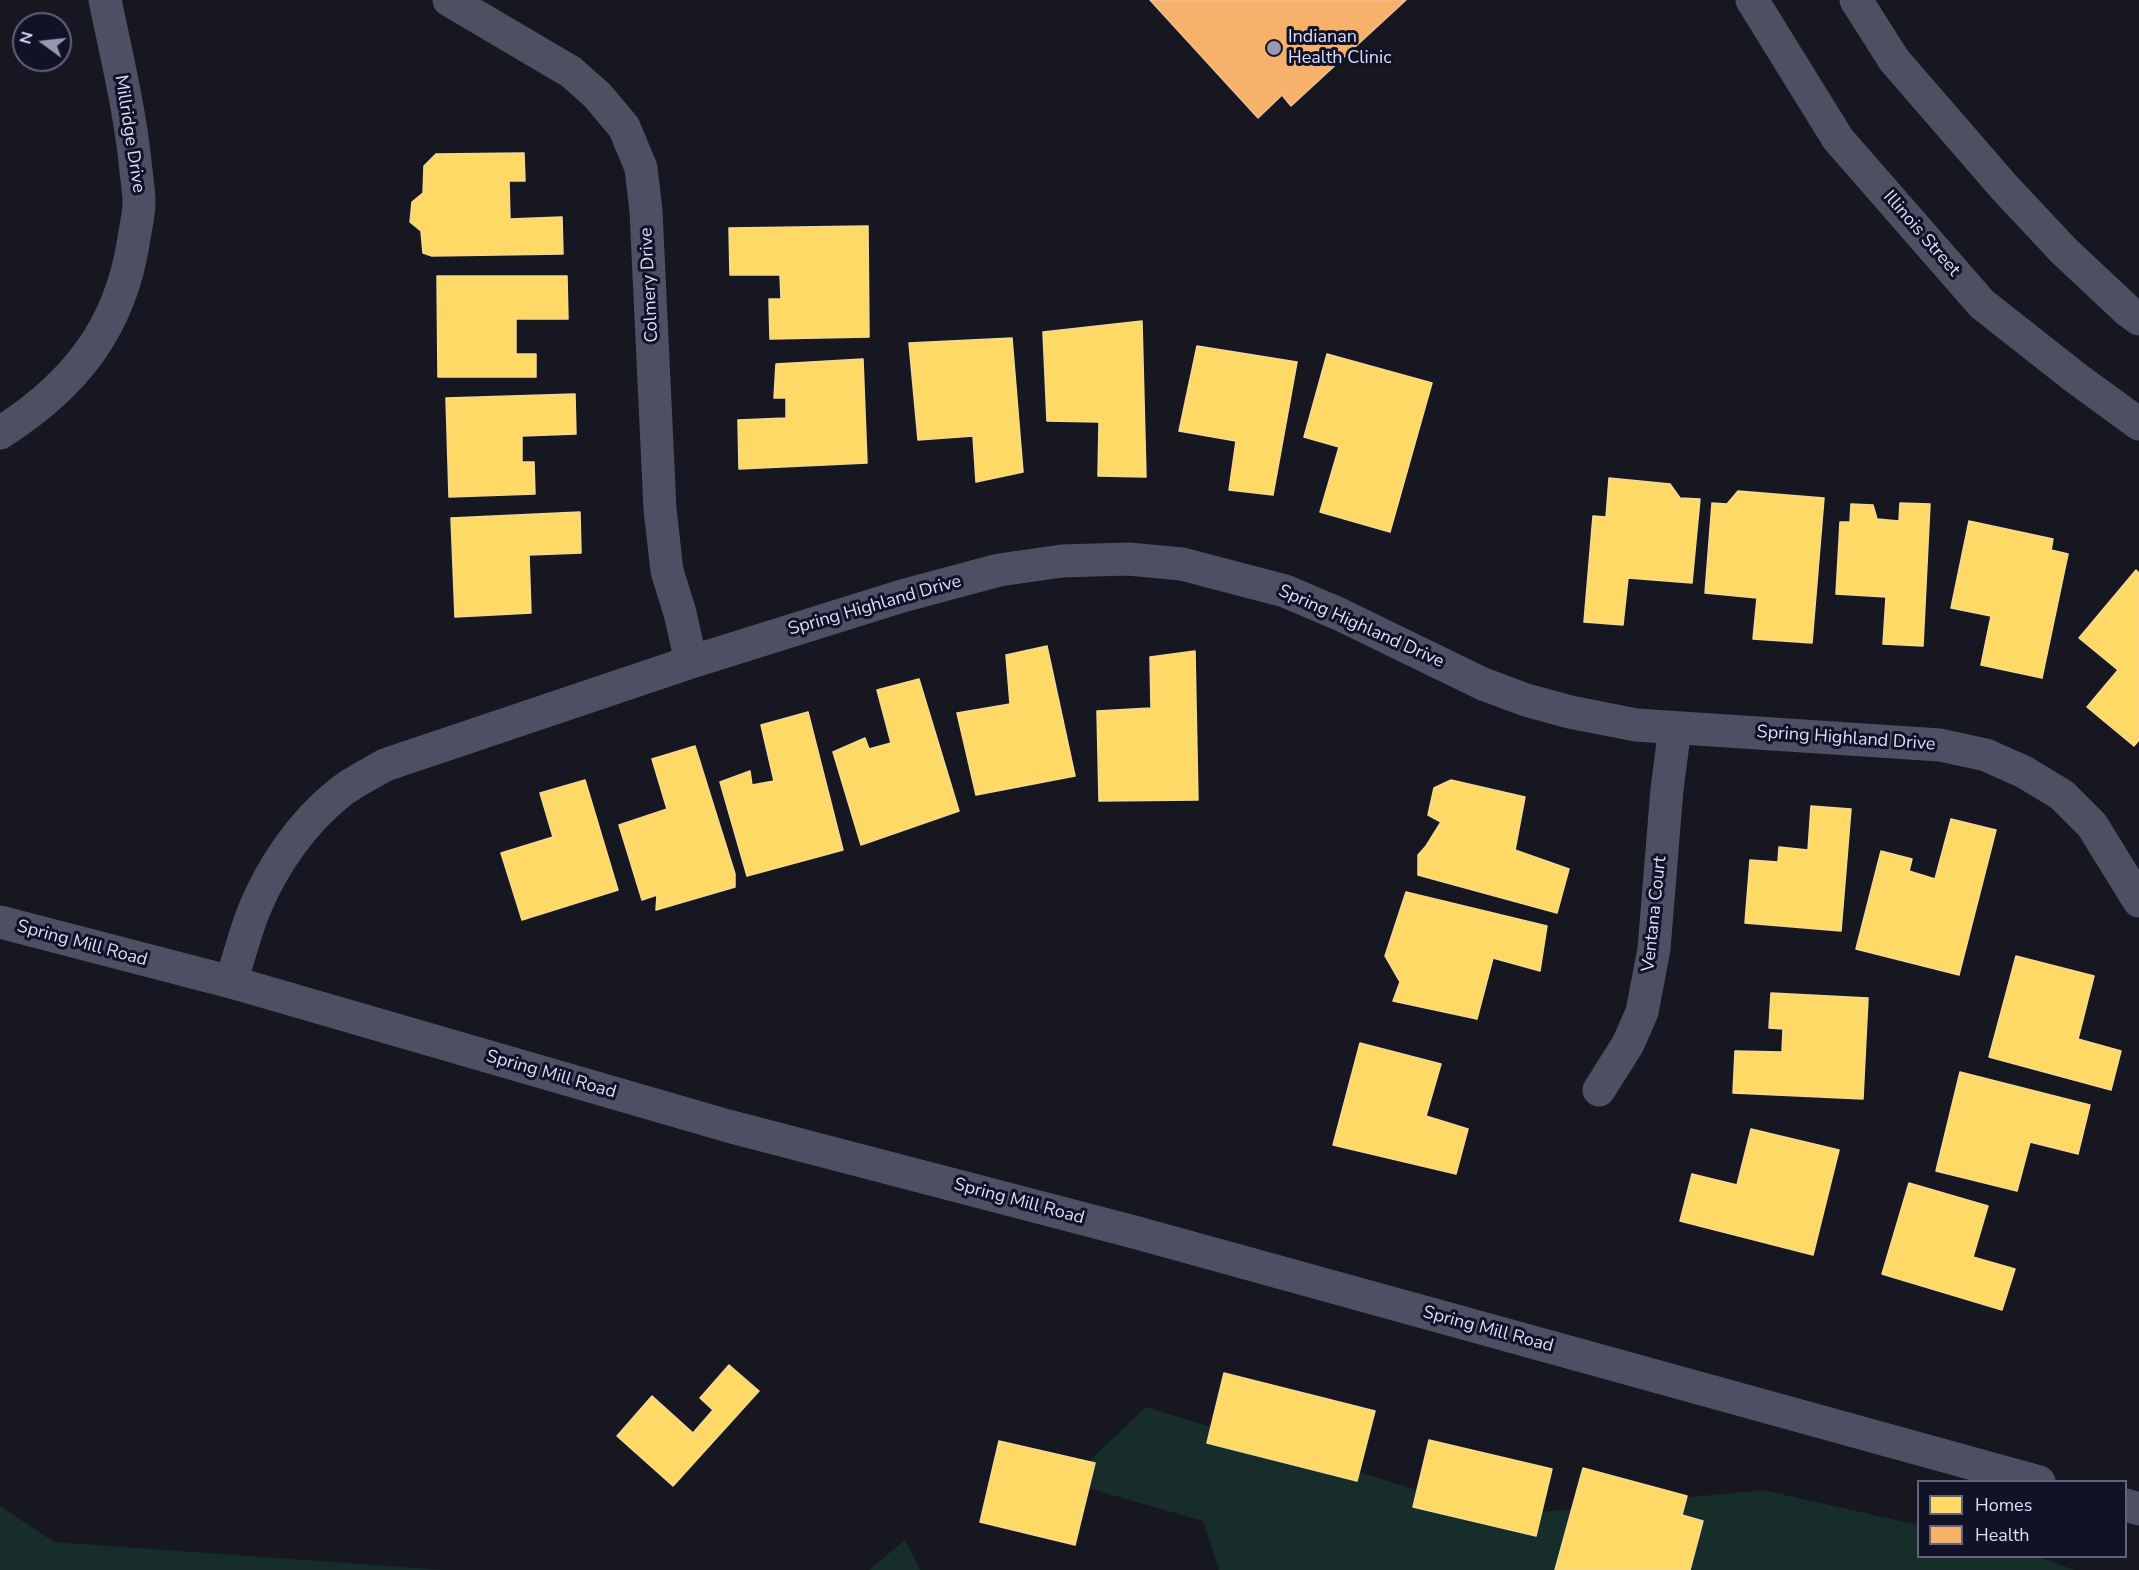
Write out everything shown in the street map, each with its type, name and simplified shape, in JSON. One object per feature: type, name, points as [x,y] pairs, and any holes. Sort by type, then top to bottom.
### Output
[{"type":"street","name":"Millridge Drive","points":[[0,434],[31,414],[65,384],[92,351],[113,313],[131,263],[140,202],[132,132],[105,0]]},
{"type":"street","name":"Colmery Drive","points":[[449,0],[571,72],[597,95],[624,127],[641,168],[646,211],[660,509],[667,571],[680,613],[691,662]]},
{"type":"street","name":"Illinois Street","points":[[1752,0],[1838,139],[1982,304],[2139,424]]},
{"type":"street","points":[[1856,0],[1894,60],[2004,188],[2064,251],[2128,311],[2139,318]]},
{"type":"street","name":"Spring Highland Drive","points":[[231,982],[255,909],[273,873],[293,841],[319,811],[340,792],[385,765],[691,662],[902,596],[999,570],[1062,561],[1128,559],[1182,564],[1285,591],[1339,614],[1483,684],[1526,700],[1570,712],[1636,725],[1940,746],[1986,755],[2024,772],[2062,795],[2092,825],[2139,901]]},
{"type":"street","name":"Ventana Court","points":[[1599,1090],[1628,1044],[1642,1012],[1654,949],[1667,789],[1675,728]]},
{"type":"street","name":"Spring Mill Road","points":[[0,922],[231,982],[728,1126],[1134,1232],[2032,1480]]},
{"type":"green space","points":[[1146,1407],[1502,1516],[1763,1490],[1917,1525],[1917,1558],[2042,1558],[2074,1570],[1219,1570],[1203,1521],[1067,1482]]},
{"type":"green space","points":[[0,1506],[54,1542],[444,1570],[0,1570]]},
{"type":"green space","points":[[905,1540],[920,1570],[869,1570]]},
{"type":"building: Homes","points":[[524,153],[525,181],[509,181],[510,219],[562,217],[563,254],[432,256],[423,253],[421,231],[410,222],[412,202],[423,193],[424,166],[436,154]]},
{"type":"building: Homes","points":[[868,226],[869,337],[770,339],[769,299],[781,299],[780,275],[730,275],[729,228]]},
{"type":"building: Homes","points":[[437,276],[567,276],[568,319],[516,319],[516,354],[536,354],[536,377],[438,377]]},
{"type":"building: Homes","points":[[1142,321],[1146,477],[1098,476],[1099,422],[1047,421],[1043,332]]},
{"type":"building: Homes","points":[[1012,338],[1023,472],[976,482],[973,436],[918,440],[909,343]]},
{"type":"building: Homes","points":[[1197,346],[1297,362],[1273,495],[1229,490],[1236,441],[1179,431]]},
{"type":"building: Homes","points":[[1327,354],[1432,383],[1390,532],[1320,512],[1339,447],[1304,437]]},
{"type":"building: Homes","points":[[863,359],[867,463],[739,469],[738,420],[786,418],[786,398],[774,398],[776,364]]},
{"type":"building: Homes","points":[[575,394],[576,434],[522,436],[522,462],[534,462],[535,494],[449,497],[446,398]]},
{"type":"building: Homes","points":[[1609,478],[1670,484],[1680,498],[1700,499],[1692,583],[1628,578],[1623,625],[1584,622],[1593,516],[1606,517]]},
{"type":"building: Homes","points":[[1738,491],[1824,498],[1812,643],[1753,639],[1757,598],[1705,593],[1712,503],[1727,504]]},
{"type":"building: Homes","points":[[1900,503],[1930,504],[1923,646],[1883,644],[1886,597],[1836,594],[1840,522],[1850,522],[1851,504],[1873,505],[1877,519],[1899,521]]},
{"type":"building: Homes","points":[[580,512],[581,553],[529,555],[531,613],[455,617],[451,518]]},
{"type":"building: Homes","points":[[1969,521],[2053,539],[2051,550],[2068,554],[2042,678],[1981,665],[1991,616],[1951,608]]},
{"type":"building: Homes","points":[[2136,570],[2139,573],[2139,740],[2134,746],[2087,707],[2118,670],[2079,638]]},
{"type":"building: Homes","points":[[1047,646],[1075,776],[976,795],[957,713],[1010,704],[1006,655]]},
{"type":"building: Homes","points":[[1195,651],[1198,800],[1099,801],[1097,711],[1151,708],[1150,657]]},
{"type":"building: Homes","points":[[919,679],[959,811],[861,845],[833,752],[865,738],[869,749],[891,743],[877,690]]},
{"type":"building: Homes","points":[[808,712],[843,850],[747,876],[720,782],[750,771],[752,785],[774,781],[761,725]]},
{"type":"building: Homes","points":[[695,746],[735,874],[735,887],[656,910],[657,895],[642,900],[619,825],[667,809],[652,759]]},
{"type":"building: Homes","points":[[585,780],[618,890],[522,920],[501,853],[553,837],[540,793]]},
{"type":"building: Homes","points":[[1451,780],[1525,797],[1515,850],[1569,869],[1557,913],[1418,875],[1418,855],[1441,822],[1428,815],[1434,788]]},
{"type":"building: Homes","points":[[1811,806],[1851,809],[1841,931],[1745,923],[1750,860],[1778,862],[1779,847],[1808,850]]},
{"type":"building: Homes","points":[[1951,819],[1996,830],[1959,975],[1856,949],[1881,851],[1912,859],[1909,871],[1935,879]]},
{"type":"building: Homes","points":[[1406,892],[1547,926],[1540,971],[1493,958],[1477,1019],[1393,1001],[1400,982],[1385,956]]},
{"type":"building: Homes","points":[[2016,956],[2094,976],[2078,1039],[2121,1051],[2111,1090],[1989,1057]]},
{"type":"building: Homes","points":[[1771,993],[1868,998],[1863,1099],[1733,1093],[1735,1051],[1782,1052],[1783,1029],[1769,1028]]},
{"type":"building: Homes","points":[[1360,1043],[1441,1064],[1426,1116],[1468,1129],[1456,1174],[1333,1145]]},
{"type":"building: Homes","points":[[1960,1072],[2090,1105],[2078,1154],[2030,1142],[2017,1191],[1936,1171]]},
{"type":"building: Homes","points":[[1751,1129],[1839,1150],[1813,1255],[1680,1221],[1692,1174],[1737,1185]]},
{"type":"building: Homes","points":[[1909,1183],[1988,1206],[1973,1257],[2015,1269],[2002,1310],[1882,1274]]},
{"type":"building: Homes","points":[[729,1365],[759,1391],[673,1486],[617,1436],[652,1396],[693,1433],[713,1410],[700,1398]]},
{"type":"building: Homes","points":[[1224,1373],[1375,1411],[1357,1481],[1207,1443]]},
{"type":"building: Homes","points":[[1429,1440],[1552,1469],[1536,1536],[1413,1507]]},
{"type":"building: Homes","points":[[999,1441],[1095,1463],[1075,1545],[980,1522]]},
{"type":"building: Homes","points":[[1583,1468],[1687,1496],[1682,1515],[1703,1521],[1690,1570],[1555,1570]]},
{"type":"building: Health","name":"Indianan Health Clinic","points":[[1150,0],[1406,0],[1291,106],[1282,95],[1258,118]]},
{"type":"place","name":"Indianan Health Clinic","points":[[1274,48]]}]
